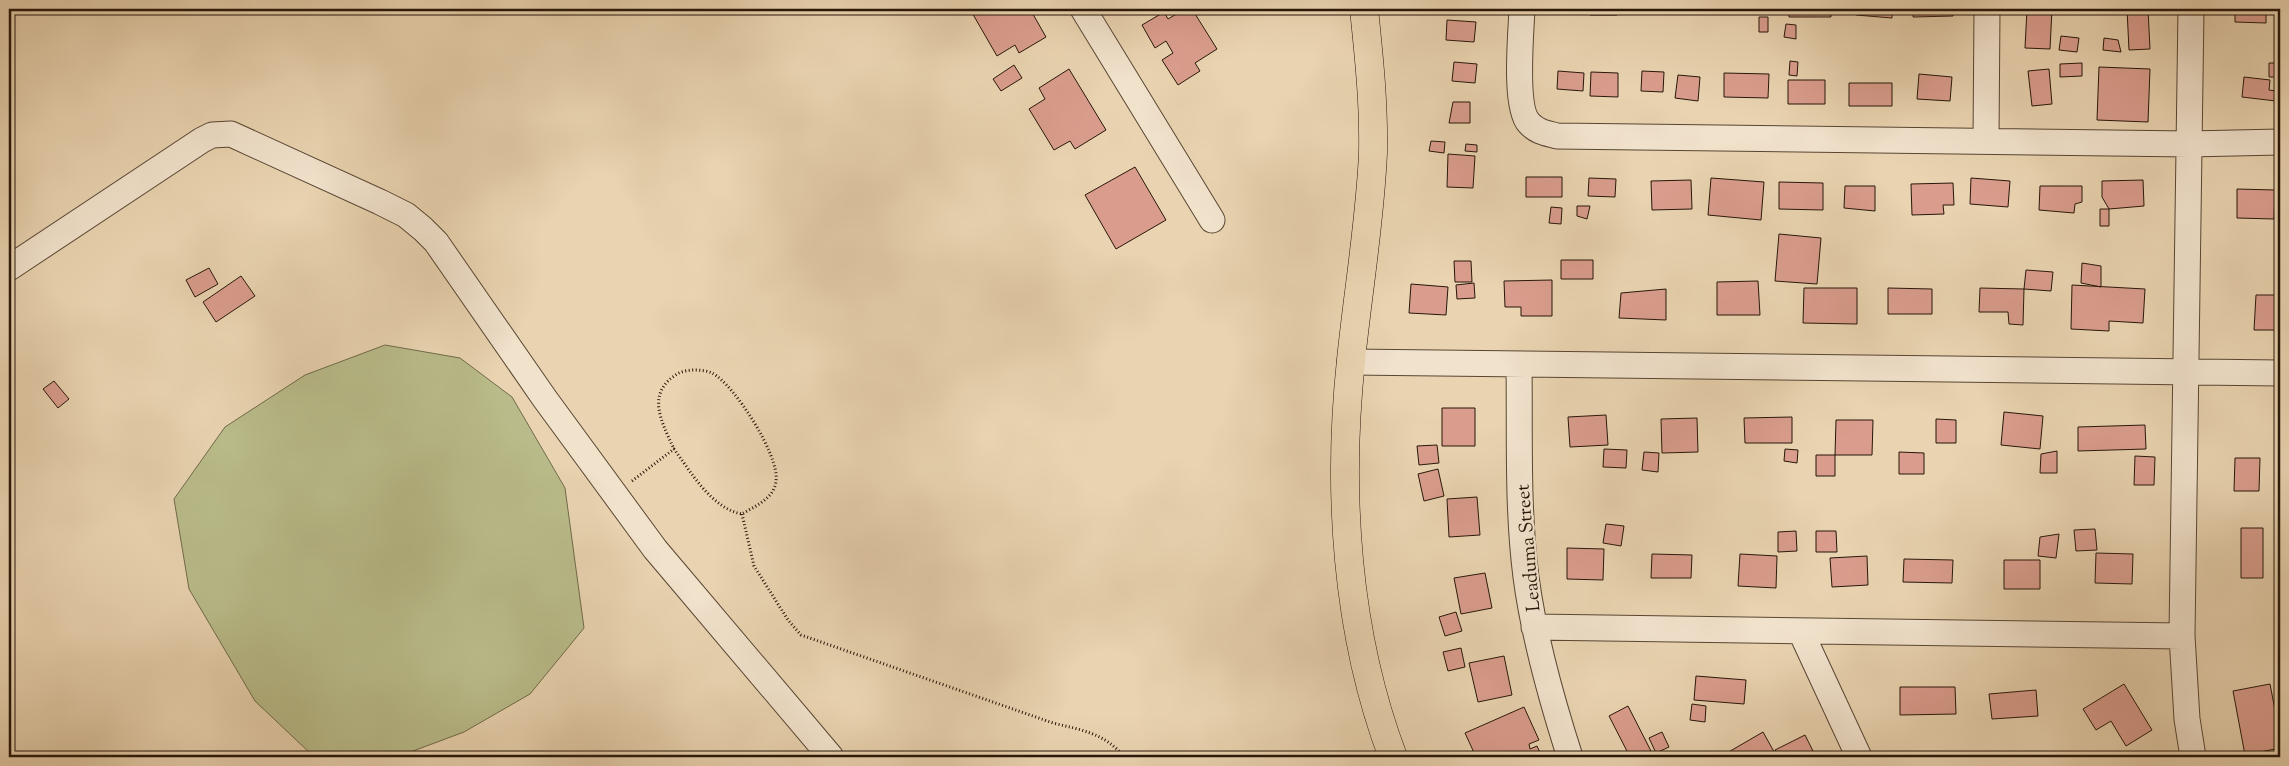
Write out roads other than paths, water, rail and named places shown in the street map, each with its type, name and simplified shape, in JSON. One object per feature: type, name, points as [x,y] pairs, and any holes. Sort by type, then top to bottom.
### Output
[{"type":"main road","points":[[1364,9],[1372,89],[1373,152],[1367,223],[1350,362],[1346,453],[1348,549],[1358,622],[1373,693],[1392,757]]},
{"type":"street","points":[[1083,9],[1212,220]]},
{"type":"street","points":[[1522,9],[1520,104],[1528,122],[1540,132],[1557,136],[2189,144],[2280,142]]},
{"type":"street","points":[[1986,141],[1988,9]]},
{"type":"street","points":[[2190,9],[2182,636],[2187,719],[2193,757]]},
{"type":"street","points":[[9,268],[212,135],[231,134],[406,215],[436,242],[613,494],[654,549],[831,757]]},
{"type":"street","points":[[1350,362],[2280,373]]},
{"type":"street","name":"Leaduma Street","points":[[1519,364],[1522,531],[1526,576],[1534,627],[1551,700],[1570,757]]},
{"type":"street","points":[[1534,627],[2182,636]]},
{"type":"street","points":[[1801,632],[1859,757]]}]
